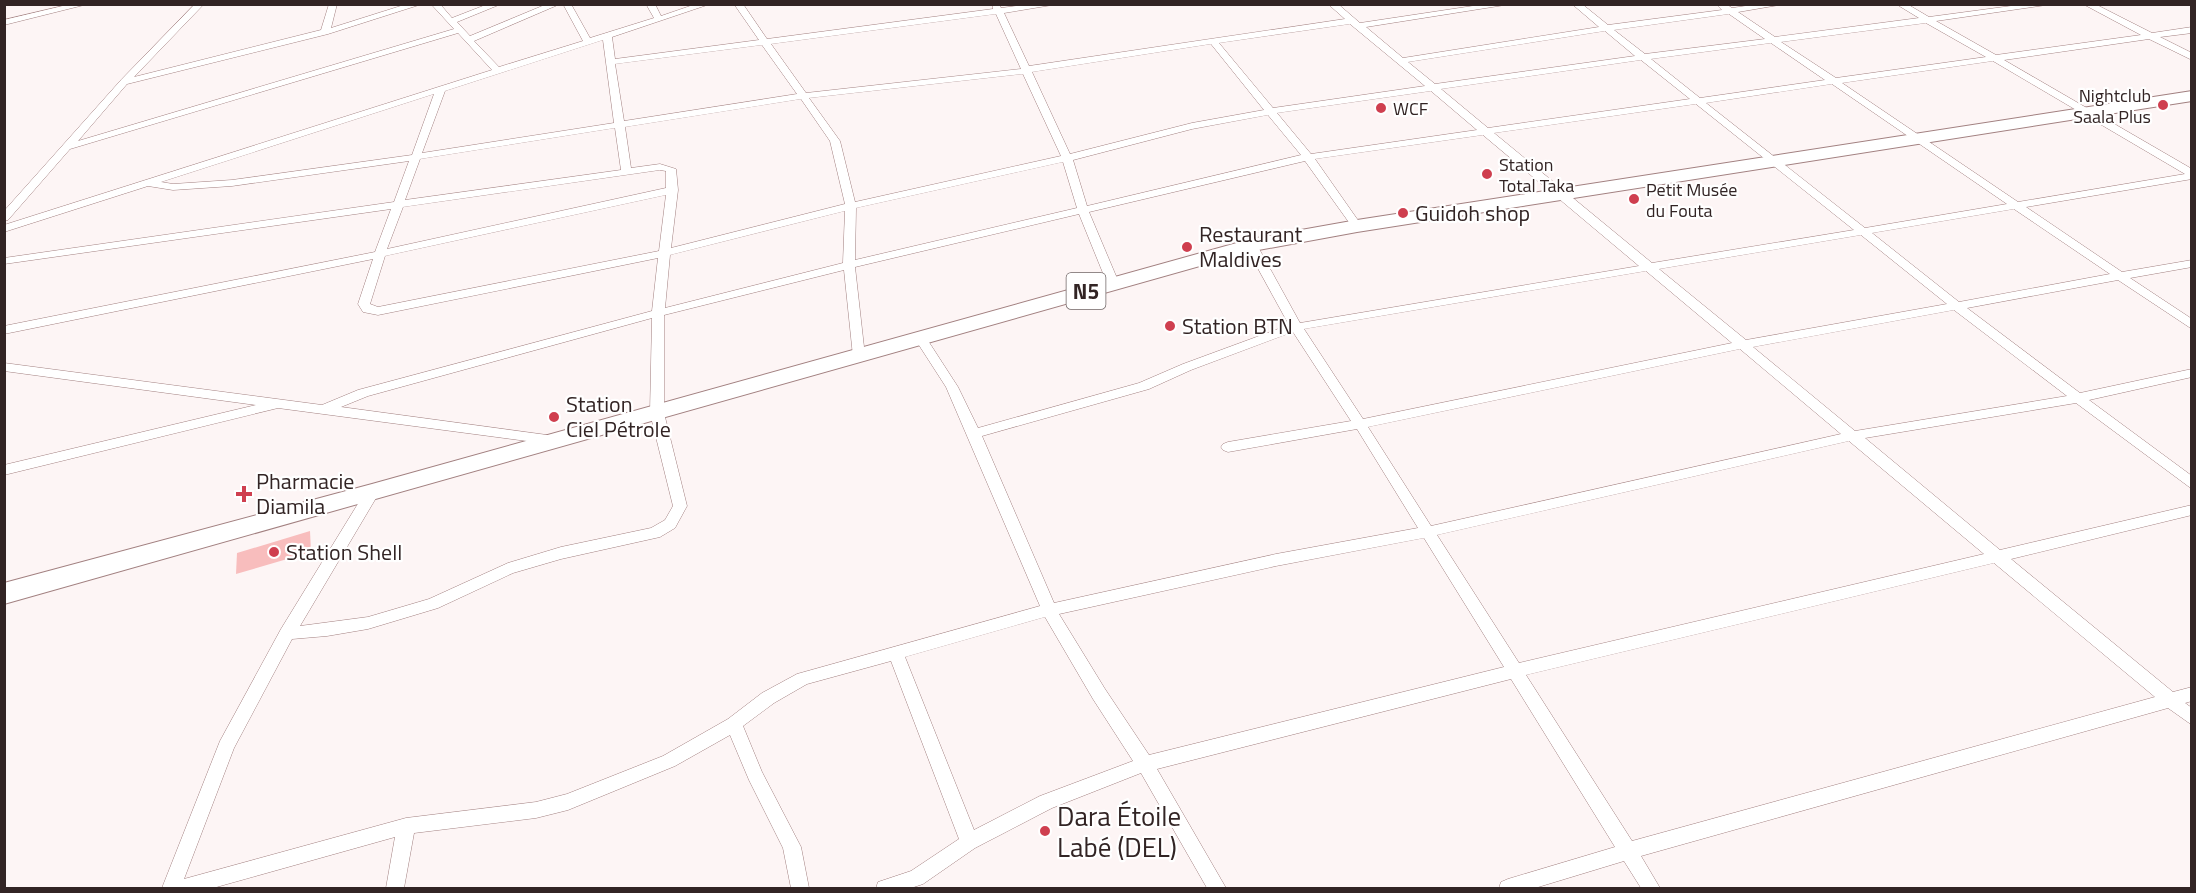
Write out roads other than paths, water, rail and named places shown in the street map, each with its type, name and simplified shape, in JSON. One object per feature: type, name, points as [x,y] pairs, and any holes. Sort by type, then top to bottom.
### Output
[{"type":"highway","name":"N5","points":[[4,594],[921,339],[1251,244],[2192,96]]},
{"type":"street","points":[[4,23],[84,4]]},
{"type":"street","points":[[4,218],[124,82],[200,4]]},
{"type":"street","points":[[325,32],[333,4]]},
{"type":"street","points":[[124,82],[325,32],[418,4]]},
{"type":"street","points":[[435,4],[498,71]]},
{"type":"street","points":[[451,21],[497,4]]},
{"type":"street","points":[[468,40],[556,4]]},
{"type":"street","points":[[567,4],[588,42]]},
{"type":"street","points":[[650,4],[659,20]]},
{"type":"street","points":[[4,228],[706,4]]},
{"type":"street","points":[[738,4],[835,141],[851,206],[849,265],[859,356]]},
{"type":"street","points":[[611,62],[765,43],[997,9],[1054,4]]},
{"type":"street","points":[[1332,4],[2192,718]]},
{"type":"street","points":[[147,183],[173,187],[232,183],[416,158],[802,96],[1027,70],[1212,40],[1507,4]]},
{"type":"street","points":[[1576,4],[1958,307],[2192,484]]},
{"type":"street","points":[[1720,4],[2192,326]]},
{"type":"street","points":[[1400,61],[1607,28],[1781,4]]},
{"type":"street","points":[[1900,4],[2088,112],[2192,175]]},
{"type":"street","points":[[441,89],[380,255],[364,303],[367,309],[378,311],[666,253],[851,206],[1067,158],[1192,126],[1271,111],[1432,86],[2049,4]]},
{"type":"street","points":[[2087,4],[2192,57]]},
{"type":"street","points":[[997,9],[1067,158],[1083,210],[1113,283]]},
{"type":"street","points":[[67,147],[459,30]]},
{"type":"street","points":[[324,409],[363,393],[658,313],[849,265],[1308,157],[1698,99],[2192,30]]},
{"type":"street","points":[[607,36],[626,172]]},
{"type":"street","points":[[1212,40],[1308,157],[1357,226]]},
{"type":"street","points":[[4,261],[660,167],[671,170],[673,190],[658,313],[657,413],[680,506],[670,524],[655,533],[561,553],[508,569],[433,604],[368,623],[327,630],[287,633]]},
{"type":"street","points":[[974,434],[1144,386],[1187,367],[1296,327],[2192,175]]},
{"type":"street","points":[[4,330],[380,255],[673,190]]},
{"type":"street","points":[[1251,244],[1296,327],[1360,424],[1651,888]]},
{"type":"street","points":[[1228,447],[1360,424],[1742,345],[2192,263]]},
{"type":"street","points":[[921,339],[952,387],[1049,610],[1099,694],[1145,764],[1217,888]]},
{"type":"street","points":[[4,367],[559,440]]},
{"type":"street","points":[[194,887],[406,826],[536,810],[568,802],[669,761],[734,724],[768,698],[803,679],[1049,610],[1276,560],[1427,532],[1852,436],[2078,398],[2192,373]]},
{"type":"street","points":[[4,470],[281,403]]},
{"type":"street","points":[[171,888],[226,746],[287,633],[372,493]]},
{"type":"street","points":[[885,888],[916,878],[969,842],[1046,802],[1145,764],[1515,670],[2192,510]]},
{"type":"street","points":[[896,653],[969,842]]},
{"type":"street","points":[[1508,888],[1628,851],[2192,694]]},
{"type":"street","points":[[734,724],[755,775],[792,847],[800,888]]},
{"type":"street","points":[[395,888],[406,826]]},
{"type":"place","name":"Nightclub Saala Plus","points":[[2163,105]]},
{"type":"place","name":"WCF","points":[[1381,108]]},
{"type":"place","name":"Station Total Taka","points":[[1487,174]]},
{"type":"place","name":"Petit Musée du Fouta","points":[[1634,199]]},
{"type":"place","name":"Guidoh shop","points":[[1403,213]]},
{"type":"place","name":"Restaurant Maldives","points":[[1187,247]]},
{"type":"place","name":"Station BTN","points":[[1170,326]]},
{"type":"place","name":"Station Ciel Pétrole","points":[[554,417]]},
{"type":"place","name":"Pharmacie Diamila","points":[[244,494]]},
{"type":"place","name":"Station Shell","points":[[274,552]]},
{"type":"place","name":"Dara Étoile Labé (DEL)","points":[[1045,831]]}]
